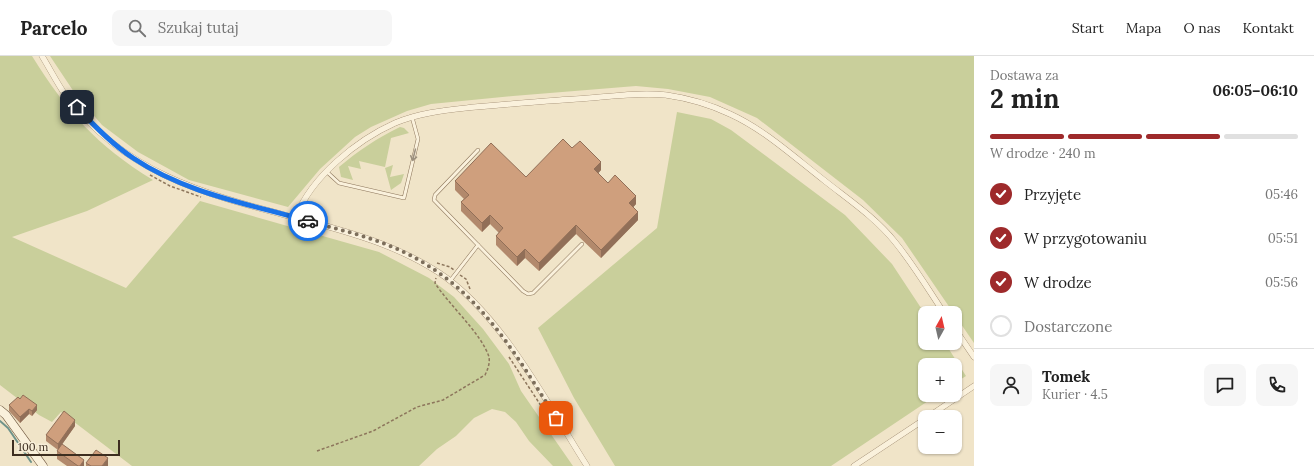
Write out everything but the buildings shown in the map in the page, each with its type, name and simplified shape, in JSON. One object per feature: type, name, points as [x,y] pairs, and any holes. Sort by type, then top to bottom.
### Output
[{"type":"street","points":[[42,56],[66,96],[98,130],[133,158],[161,175],[186,186],[360,235],[390,246],[414,257],[438,276],[450,281],[484,312],[506,340],[588,466]]},
{"type":"street","points":[[296,218],[300,207],[327,172],[340,159],[368,138],[395,123],[412,117],[437,111],[512,103],[640,95],[666,95],[702,104],[729,113],[763,132],[875,222],[895,242],[939,306]]},
{"type":"street","points":[[962,339],[974,357]]},
{"type":"street","points":[[938,410],[974,386]]},
{"type":"street","points":[[0,410],[6,415],[40,465]]},
{"type":"street","points":[[854,466],[918,424]]},
{"type":"lane","points":[[327,172],[339,183],[404,198],[418,139],[412,117]]},
{"type":"lane","points":[[478,150],[435,195],[434,200],[528,294],[533,293],[582,244]]},
{"type":"lane","points":[[450,281],[478,245]]},
{"type":"path","points":[[145,172],[170,186],[204,198]]},
{"type":"path","points":[[308,202],[310,213],[315,218]]},
{"type":"path","points":[[432,262],[450,267],[466,279],[473,294]]},
{"type":"path","points":[[430,274],[438,276],[441,282]]},
{"type":"path","points":[[317,451],[373,431],[417,407],[443,400],[485,375],[488,370],[488,356],[462,316],[442,294],[435,283],[438,276]]},
{"type":"path","points":[[508,355],[556,429]]},
{"type":"green space","points":[[0,56],[32,56],[58,94],[84,126],[115,154],[153,180],[87,211],[12,237],[126,288],[200,201],[379,252],[429,278],[454,297],[483,329],[509,364],[521,391],[573,466],[553,466],[529,441],[516,422],[505,412],[492,409],[474,418],[456,436],[437,449],[419,466],[132,466],[61,412],[52,422],[39,415],[0,385]]},
{"type":"green space","points":[[50,56],[974,56],[974,343],[962,326],[962,306],[949,306],[902,238],[863,200],[757,118],[710,97],[668,89],[636,86],[431,104],[407,111],[371,127],[355,137],[320,169],[288,207],[189,180],[138,152],[102,125],[76,95]]},
{"type":"green space","points":[[677,112],[711,119],[731,130],[845,215],[892,264],[920,306],[918,306],[918,350],[949,350],[955,358],[918,358],[918,402],[927,402],[831,466],[615,466],[574,398],[538,328],[657,228]]},
{"type":"green space","points":[[400,127],[404,128],[409,133],[391,138],[385,167],[359,161],[361,169],[348,166],[353,180],[341,177],[339,167],[368,145]]},
{"type":"green space","points":[[393,165],[390,177],[404,174],[401,183],[391,190],[385,168]]},
{"type":"green space","points":[[962,370],[966,376],[962,379]]},
{"type":"waterway","points":[[0,421],[8,428],[31,462]]},
{"type":"way so far","points":[[308,221],[360,235],[390,246],[414,257],[462,290],[484,312],[506,340],[556,418]]},
{"type":"route","points":[[77,107],[98,130],[133,158],[161,175],[186,186],[210,194],[308,221]]}]
